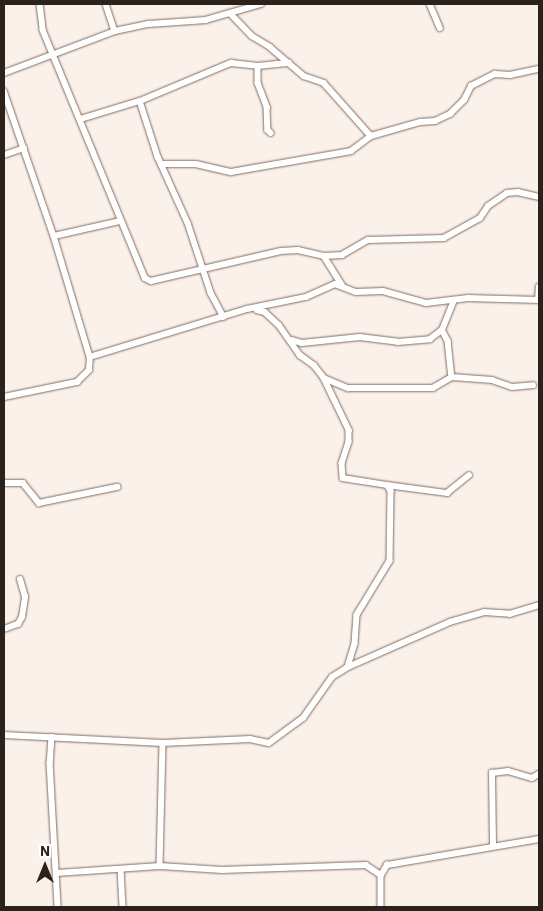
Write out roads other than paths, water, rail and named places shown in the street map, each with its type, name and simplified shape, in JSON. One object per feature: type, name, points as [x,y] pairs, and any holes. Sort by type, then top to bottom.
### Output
[{"type":"street","points":[[40,4],[43,30],[145,278],[151,280],[281,251],[298,250],[324,256],[342,255],[368,240],[444,238],[480,218],[488,206],[507,193],[518,192],[539,198]]},
{"type":"street","points":[[106,4],[115,31]]},
{"type":"street","points":[[4,74],[115,31],[150,24],[206,20],[262,4]]},
{"type":"street","points":[[430,4],[440,28]]},
{"type":"street","points":[[230,13],[252,36],[304,76],[324,83],[371,136]]},
{"type":"street","points":[[81,119],[140,101],[231,63],[258,66],[289,63]]},
{"type":"street","points":[[258,66],[258,83],[267,107],[268,130],[271,134]]},
{"type":"street","points":[[161,164],[196,164],[231,172],[262,169],[351,151],[371,136],[420,122],[435,121],[450,114],[464,100],[470,86],[495,74],[510,75],[539,69]]},
{"type":"street","points":[[4,91],[54,236],[90,357],[89,370],[77,382],[4,397]]},
{"type":"street","points":[[140,101],[161,164],[188,223],[204,269],[224,316]]},
{"type":"street","points":[[4,156],[24,148]]},
{"type":"street","points":[[54,236],[120,221]]},
{"type":"street","points":[[324,256],[342,285]]},
{"type":"street","points":[[90,357],[224,316],[306,297],[329,285],[342,285],[356,292],[383,291],[426,303],[454,300],[538,300],[539,287]]},
{"type":"street","points":[[292,340],[302,343],[360,337],[398,342],[430,339],[442,330],[454,300]]},
{"type":"street","points":[[254,309],[265,312],[292,340],[300,355],[314,365],[324,378],[349,430],[349,442],[342,463],[343,478],[447,493],[469,475]]},
{"type":"street","points":[[442,330],[448,341],[452,377]]},
{"type":"street","points":[[324,378],[348,388],[433,388],[452,377],[492,380],[512,387],[533,384]]},
{"type":"street","points":[[4,483],[23,483],[40,503],[117,487]]},
{"type":"street","points":[[348,667],[355,644],[357,616],[390,561],[391,504],[387,485]]},
{"type":"street","points":[[4,629],[18,624],[22,617],[25,597],[20,580]]},
{"type":"street","points":[[4,735],[163,743],[250,739],[269,742],[303,718],[332,677],[348,667],[450,622],[484,612],[510,614],[539,605]]},
{"type":"street","points":[[52,736],[50,763],[58,873],[58,907]]},
{"type":"street","points":[[160,866],[163,743]]},
{"type":"street","points":[[493,845],[492,773],[508,771],[532,778],[539,774]]},
{"type":"street","points":[[381,907],[381,875],[387,865],[453,855],[493,845],[539,838]]},
{"type":"street","points":[[58,873],[160,866],[222,870],[366,865],[381,875]]},
{"type":"street","points":[[121,869],[123,907]]}]
